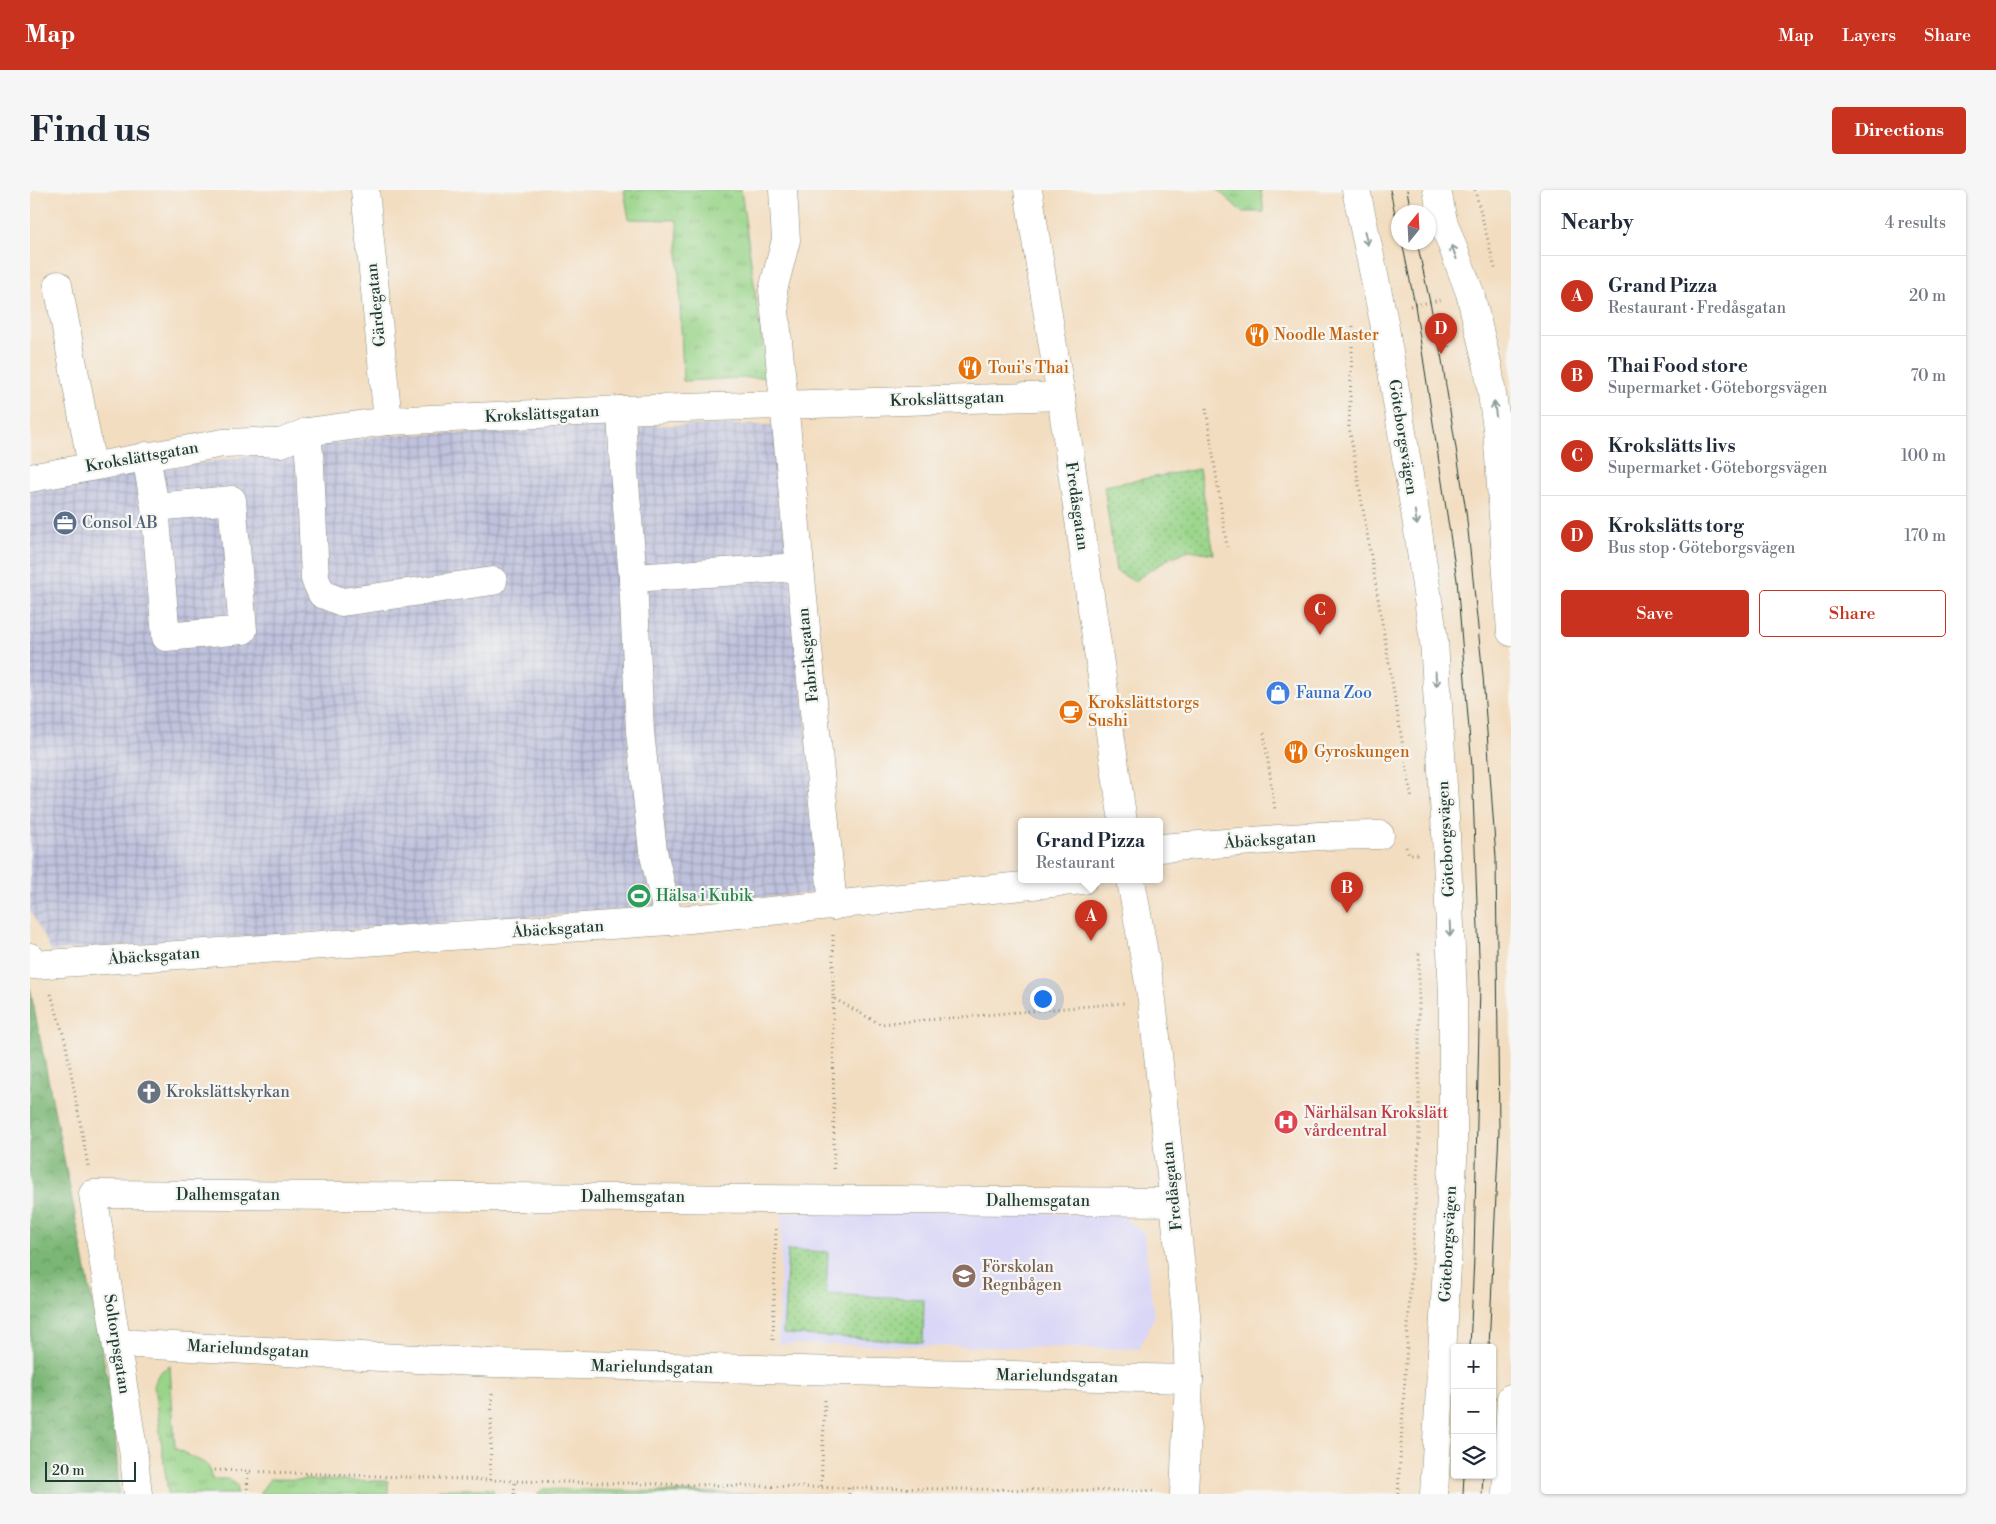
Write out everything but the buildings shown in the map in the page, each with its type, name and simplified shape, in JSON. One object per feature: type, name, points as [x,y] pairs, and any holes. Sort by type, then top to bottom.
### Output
[{"type":"street","name":"Gärdegatan","points":[[365,190],[388,421]]},
{"type":"street","name":"Fabriksgatan","points":[[783,190],[786,240],[773,290],[833,906]]},
{"type":"street","name":"Fredåsgatan","points":[[1028,190],[1061,396],[1122,818]]},
{"type":"street","name":"Göteborgsvägen","points":[[1356,190],[1384,322],[1434,642],[1447,844],[1453,996],[1453,1160],[1434,1494]]},
{"type":"street","points":[[1437,190],[1443,222],[1470,293],[1488,367],[1497,428],[1511,632]]},
{"type":"street","points":[[58,285],[92,466]]},
{"type":"street","name":"Krokslättsgatan","points":[[30,478],[223,443],[282,443],[307,432],[388,421],[621,410],[1061,396]]},
{"type":"street","points":[[621,410],[625,490],[633,578],[640,732],[652,851],[669,921]]},
{"type":"street","points":[[307,432],[315,579],[322,594],[342,602],[493,581]]},
{"type":"street","points":[[146,456],[155,507],[166,636],[243,630],[232,500],[155,507]]},
{"type":"street","points":[[633,578],[800,567]]},
{"type":"street","name":"Åbäcksgatan","points":[[1163,848],[1319,836],[1380,835]]},
{"type":"street","name":"Åbäcksgatan","points":[[32,961],[669,921],[1053,883]]},
{"type":"street","name":"Fredåsgatan","points":[[1132,883],[1152,1000],[1186,1314],[1189,1379],[1184,1494]]},
{"type":"street","name":"Dalhemsgatan","points":[[93,1194],[1173,1202]]},
{"type":"street","name":"Soltorpsgatan","points":[[93,1194],[133,1449],[138,1494]]},
{"type":"street","name":"Marielundsgatan","points":[[117,1343],[493,1363],[1189,1379]]},
{"type":"street","points":[[1506,1494],[1511,1398]]},
{"type":"path","points":[[1353,323],[1384,322],[1406,317],[1405,307],[1470,293]]},
{"type":"path","points":[[1206,408],[1227,547]]},
{"type":"path","points":[[1264,733],[1279,839]]},
{"type":"path","points":[[833,906],[834,1199]]},
{"type":"path","points":[[32,961],[52,997],[65,1040],[93,1194]]},
{"type":"path","points":[[833,998],[880,1024],[1152,1000]]},
{"type":"path","points":[[772,1348],[775,1302],[774,1245],[779,1198]]},
{"type":"path","points":[[490,1480],[493,1363]]},
{"type":"path","points":[[821,1486],[825,1370]]},
{"type":"path","points":[[215,1470],[515,1481],[849,1488],[1146,1490]]},
{"type":"path","points":[[247,1494],[248,1471]]},
{"type":"path","points":[[514,1494],[515,1481]]},
{"type":"path","points":[[849,1488],[849,1494]]},
{"type":"shaded area","points":[[774,425],[825,892],[651,908],[51,951],[30,910],[30,489],[379,436],[516,431],[532,426]]},
{"type":"shaded area","name":"Förskolan Regnbågen","points":[[900,1210],[1122,1215],[1144,1234],[1154,1317],[1139,1349],[778,1344],[782,1213]]},
{"type":"green space","points":[[624,190],[741,190],[767,377],[683,381],[677,220],[629,219]]},
{"type":"green space","points":[[1218,190],[1261,190],[1264,212],[1242,212]]},
{"type":"green space","points":[[1199,469],[1214,554],[1189,550],[1168,559],[1134,581],[1116,571],[1104,486]]},
{"type":"green space","points":[[30,988],[114,1411],[119,1494],[30,1494]]},
{"type":"green space","points":[[788,1250],[828,1252],[826,1294],[924,1299],[923,1342],[783,1334]]},
{"type":"green space","points":[[170,1366],[175,1448],[208,1465],[212,1479],[230,1479],[237,1485],[237,1494],[168,1494],[154,1386],[159,1373]]},
{"type":"green space","points":[[270,1479],[388,1481],[388,1494],[261,1494],[261,1491]]},
{"type":"green space","points":[[438,1489],[493,1489],[493,1494],[438,1494]]},
{"type":"green space","points":[[543,1489],[759,1494],[537,1494]]},
{"type":"tram line","points":[[1390,190],[1393,205]]},
{"type":"tram line","points":[[1407,190],[1410,205]]},
{"type":"tram line","points":[[1404,250],[1415,305],[1457,580],[1472,767],[1480,983],[1470,1344]]},
{"type":"tram line","points":[[1419,250],[1441,354],[1466,511],[1483,676],[1496,858],[1499,1130],[1489,1344]]},
{"type":"tram line","points":[[1463,1494],[1464,1479]]},
{"type":"tram line","points":[[1482,1494],[1483,1479]]},
{"type":"place","name":"Noodle Master","points":[[1257,335]]},
{"type":"place","name":"Krokslätts torg","points":[[1441,354]]},
{"type":"place","name":"Toui's Thai","points":[[970,368]]},
{"type":"place","name":"Consol AB","points":[[65,523]]},
{"type":"place","name":"Krokslätts livs","points":[[1320,635]]},
{"type":"place","name":"Fauna Zoo","points":[[1278,693]]},
{"type":"place","name":"Krokslättstorgs Sushi","points":[[1071,712]]},
{"type":"place","name":"Gyroskungen","points":[[1296,752]]},
{"type":"place","name":"Hälsa i Kubik","points":[[639,896]]},
{"type":"place","name":"Thai Food store","points":[[1347,913]]},
{"type":"place","name":"Grand Pizza","points":[[1091,941]]},
{"type":"place","name":"Krokslättskyrkan","points":[[149,1092]]},
{"type":"place","name":"Närhälsan Krokslätt vårdcentral","points":[[1286,1122]]},
{"type":"place","name":"Förskolan Regnbågen","points":[[964,1276]]}]
